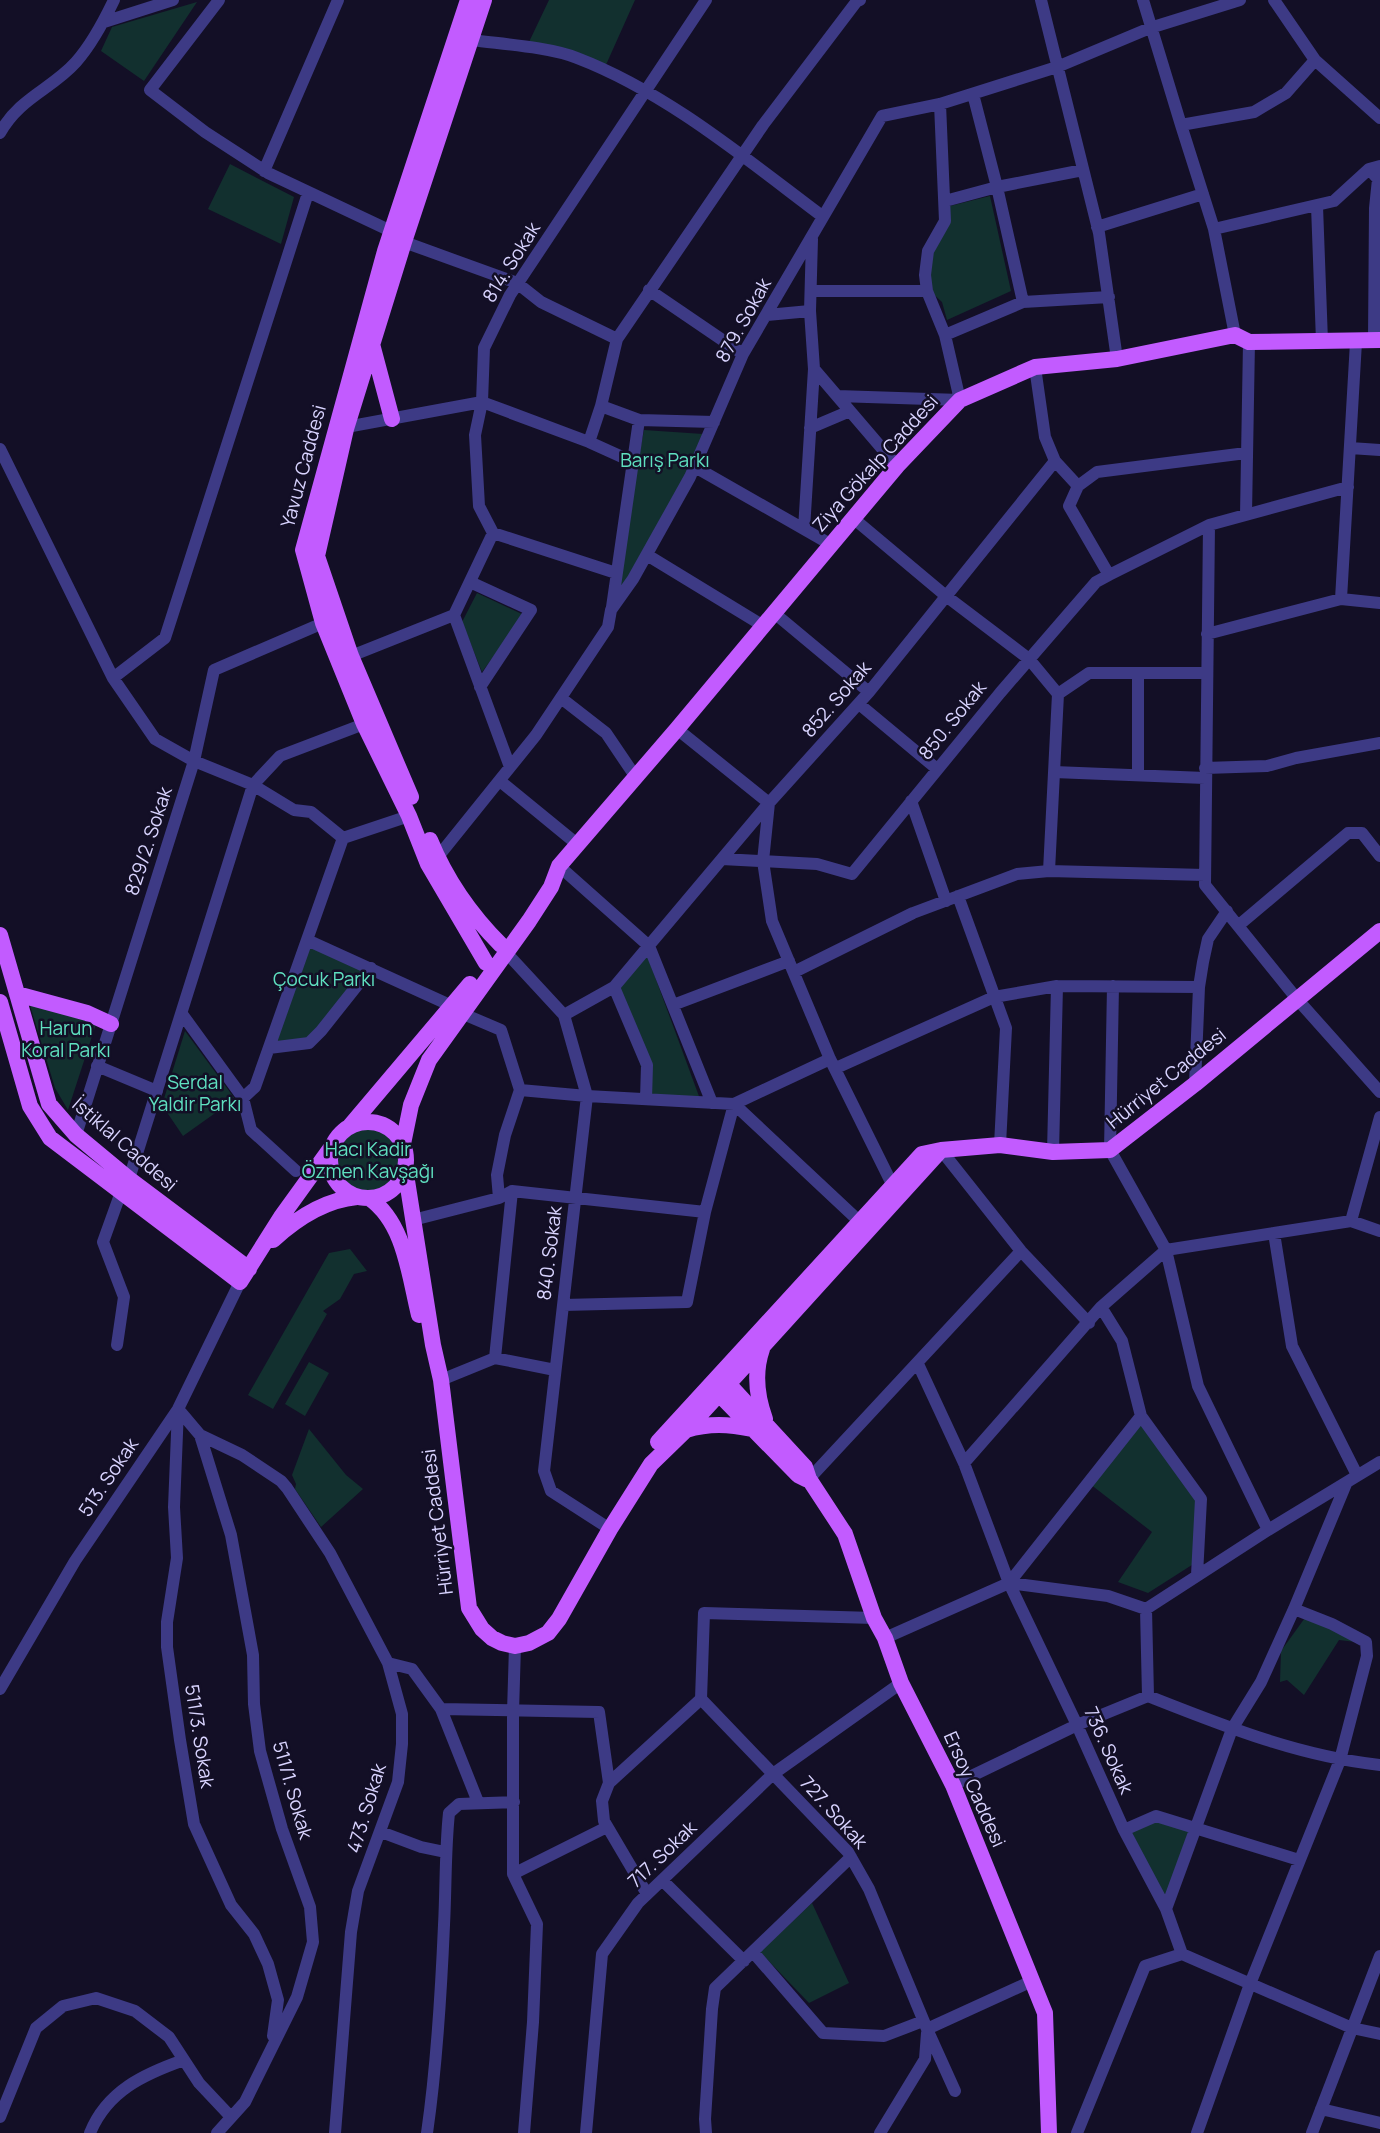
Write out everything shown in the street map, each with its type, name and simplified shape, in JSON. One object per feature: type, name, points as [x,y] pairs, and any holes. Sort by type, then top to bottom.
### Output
[{"type":"main road","name":"Yavuz Caddesi","points":[[468,0],[303,550],[323,623],[365,724],[409,816],[428,864],[489,967]]},
{"type":"main road","name":"Yavuz Caddesi","points":[[484,0],[398,237],[372,344],[340,428],[317,556],[351,656],[437,858],[468,907],[502,949]]},
{"type":"main road","name":"Ziya Gökalp Caddesi","points":[[451,1016],[551,887],[559,866],[897,466],[960,400],[1035,367],[1117,359],[1242,339],[1356,342],[1377,340]]},
{"type":"main road","points":[[372,344],[392,419]]},
{"type":"main road","name":"Hürriyet Caddesi","points":[[433,1345],[441,1380],[469,1608],[474,1620],[492,1639],[515,1646],[539,1639],[548,1633],[559,1619],[651,1464],[686,1430],[720,1384],[922,1154],[1000,1145],[1054,1152],[1110,1150],[1195,1084],[1380,931]]},
{"type":"main road","name":"İstiklal Caddesi","points":[[0,935],[49,1104],[125,1186]]},
{"type":"main road","points":[[17,994],[87,1013],[111,1024]]},
{"type":"main road","name":"İstiklal Caddesi","points":[[0,1002],[30,1106],[50,1138],[125,1186],[244,1275]]},
{"type":"main road","points":[[244,1275],[340,1134],[451,1016]]},
{"type":"main road","points":[[403,1144],[411,1105],[451,1016]]},
{"type":"main road","points":[[244,1275],[274,1240],[314,1209],[341,1198],[382,1196],[393,1190],[401,1180],[406,1156],[396,1133],[374,1122],[361,1122],[350,1126]]},
{"type":"main road","points":[[333,1144],[331,1170],[337,1182],[345,1191],[381,1206],[393,1223],[422,1325],[433,1345]]},
{"type":"main road","name":"Hürriyet Caddesi","points":[[651,1464],[656,1444],[762,1347],[941,1150]]},
{"type":"main road","points":[[405,1168],[433,1345]]},
{"type":"main road","name":"Ersoy Caddesi","points":[[760,1427],[758,1367],[762,1347]]},
{"type":"main road","name":"Ersoy Caddesi","points":[[720,1384],[760,1427],[804,1467],[845,1534],[873,1618],[885,1638],[901,1683],[953,1785],[1045,2012],[1049,2133]]},
{"type":"main road","points":[[686,1430],[725,1424],[760,1427]]},
{"type":"street","points":[[0,133],[7,121],[28,99],[76,62],[104,22],[114,0]]},
{"type":"street","points":[[104,22],[173,0]]},
{"type":"street","points":[[219,0],[150,90],[205,132],[264,171],[398,237],[517,284],[541,302],[617,339]]},
{"type":"street","points":[[264,171],[338,0]]},
{"type":"street","name":"814. Sokak","points":[[493,533],[479,506],[475,435],[482,402],[484,348],[517,284],[706,0]]},
{"type":"street","points":[[590,442],[617,339],[763,125],[833,30],[860,0]]},
{"type":"street","points":[[1041,0],[1097,227],[1117,359]]},
{"type":"street","points":[[1143,0],[1214,229],[1242,339],[1246,515]]},
{"type":"street","name":"879. Sokak","points":[[437,858],[536,735],[608,627],[611,610],[647,555],[695,467],[743,354],[882,116],[940,104],[1057,67],[1150,28],[1240,0]]},
{"type":"street","points":[[1274,0],[1315,60],[1380,118]]},
{"type":"street","points":[[471,40],[575,57],[646,91],[743,156],[822,216]]},
{"type":"street","points":[[1181,125],[1254,112],[1286,93],[1315,60]]},
{"type":"street","points":[[973,94],[1023,302]]},
{"type":"street","points":[[837,396],[960,400],[946,335],[927,291],[925,275],[928,251],[945,221],[940,104]]},
{"type":"street","points":[[1214,229],[1334,201],[1375,168],[1378,179],[1377,340]]},
{"type":"street","points":[[944,201],[997,187],[1083,170]]},
{"type":"street","points":[[113,678],[164,638],[308,193]]},
{"type":"street","points":[[1097,227],[1203,194]]},
{"type":"street","points":[[1317,206],[1322,341]]},
{"type":"street","points":[[804,529],[814,369],[810,311],[812,236]]},
{"type":"street","points":[[649,290],[743,354]]},
{"type":"street","points":[[811,291],[927,291]]},
{"type":"street","points":[[946,335],[1023,302],[1109,297]]},
{"type":"street","points":[[767,315],[810,311]]},
{"type":"street","points":[[1341,599],[1356,342]]},
{"type":"street","points":[[1035,367],[1045,437],[1055,461],[1078,486]]},
{"type":"street","points":[[814,369],[897,466]]},
{"type":"street","points":[[340,428],[482,402],[590,442],[631,461]]},
{"type":"street","points":[[601,406],[639,420],[714,422]]},
{"type":"street","points":[[810,428],[850,411]]},
{"type":"street","points":[[611,610],[639,420]]},
{"type":"street","points":[[1350,448],[1380,450]]},
{"type":"street","points":[[0,449],[113,678],[155,739],[194,761],[253,785],[294,810],[311,812],[343,838]]},
{"type":"street","points":[[1109,575],[1069,506],[1078,486],[1097,472],[1246,453]]},
{"type":"street","name":"852. Sokak","points":[[564,1015],[614,987],[769,803],[859,704],[1055,461]]},
{"type":"street","points":[[695,467],[831,544]]},
{"type":"street","name":"850. Sokak","points":[[722,859],[817,864],[852,874],[937,769],[1096,582],[1209,525],[1348,487]]},
{"type":"street","points":[[853,518],[946,596],[1029,659],[1058,694],[1049,871]]},
{"type":"street","points":[[1209,525],[1205,885],[1297,999],[1380,1092]]},
{"type":"street","points":[[351,656],[454,615],[493,533],[616,573]]},
{"type":"street","points":[[647,555],[762,625]]},
{"type":"street","points":[[470,582],[531,610],[480,687]]},
{"type":"street","points":[[1207,634],[1341,599],[1380,603]]},
{"type":"street","points":[[773,612],[869,692]]},
{"type":"street","points":[[454,615],[510,767]]},
{"type":"street","name":"829/2. Sokak","points":[[76,1135],[194,761],[214,670],[323,623]]},
{"type":"street","points":[[1058,694],[1089,673],[1206,673]]},
{"type":"street","points":[[1138,673],[1138,775]]},
{"type":"street","points":[[561,698],[606,733],[635,776]]},
{"type":"street","points":[[859,704],[937,769]]},
{"type":"street","points":[[117,1345],[124,1297],[103,1242],[158,1091],[253,785],[281,756],[365,724]]},
{"type":"street","points":[[677,729],[769,803],[763,861],[772,921],[833,1064],[893,1186]]},
{"type":"street","points":[[1054,772],[1138,775],[1205,773],[1267,766],[1380,743]]},
{"type":"street","points":[[499,781],[578,844]]},
{"type":"street","points":[[911,801],[1006,1028],[1000,1145]]},
{"type":"street","points":[[343,838],[409,816]]},
{"type":"street","points":[[1239,925],[1348,833],[1362,833],[1380,856]]},
{"type":"street","points":[[243,1098],[255,1087],[343,838]]},
{"type":"street","points":[[559,866],[649,946],[712,1103]]},
{"type":"street","points":[[673,1005],[792,967],[913,913],[1017,874],[1049,871],[1205,875]]},
{"type":"street","points":[[1195,1084],[1199,987],[1208,939],[1227,911]]},
{"type":"street","points":[[307,940],[371,968],[451,1016],[501,1030],[520,1090],[505,1135],[497,1175],[499,1198]]},
{"type":"street","name":"840. Sokak","points":[[502,949],[564,1015],[587,1096],[544,1471],[551,1491],[610,1529]]},
{"type":"street","points":[[489,967],[520,969]]},
{"type":"street","points":[[269,1048],[309,1043],[371,968]]},
{"type":"street","points":[[520,1090],[734,1104],[995,997],[1057,986],[1199,987]]},
{"type":"street","points":[[1054,1152],[1057,986]]},
{"type":"street","points":[[1113,986],[1110,1150],[1166,1250],[1198,1386],[1268,1530]]},
{"type":"street","points":[[614,987],[647,1065],[646,1099]]},
{"type":"street","points":[[182,1014],[243,1098],[251,1130],[296,1171]]},
{"type":"street","points":[[97,1066],[158,1091]]},
{"type":"street","points":[[563,1305],[687,1302],[705,1212],[734,1104]]},
{"type":"street","points":[[734,1104],[860,1222]]},
{"type":"street","points":[[1351,1221],[1380,1117]]},
{"type":"street","points":[[941,1150],[1021,1251],[1089,1323]]},
{"type":"street","points":[[414,1220],[499,1198],[512,1191],[705,1212]]},
{"type":"street","points":[[495,1358],[512,1191]]},
{"type":"street","points":[[964,1463],[1101,1307],[1166,1250],[1351,1221],[1380,1231]]},
{"type":"street","points":[[1274,1233],[1292,1346],[1357,1475]]},
{"type":"street","points":[[809,1479],[1021,1251]]},
{"type":"street","name":"513. Sokak","points":[[0,1689],[75,1561],[178,1409],[244,1275]]},
{"type":"street","points":[[1101,1307],[1122,1341],[1141,1416],[1200,1499],[1197,1576]]},
{"type":"street","points":[[441,1380],[495,1358],[555,1370]]},
{"type":"street","name":"736. Sokak","points":[[918,1364],[964,1463],[1009,1583],[1124,1830],[1166,1909],[1182,1954]]},
{"type":"street","name":"473. Sokak","points":[[178,1409],[201,1435],[242,1455],[287,1488],[330,1553],[388,1663],[402,1714],[398,1782],[358,1891],[351,1932],[335,2133]]},
{"type":"street","name":"511/3. Sokak","points":[[178,1409],[174,1507],[177,1558],[167,1622],[167,1647],[180,1740],[194,1824],[226,1896],[254,1934],[268,1964],[278,2000],[271,2048]]},
{"type":"street","points":[[885,1638],[1009,1583],[1141,1416]]},
{"type":"street","name":"511/1. Sokak","points":[[201,1435],[231,1535],[253,1655],[254,1704],[260,1751],[282,1829],[310,1907],[313,1942],[297,1997],[245,2102],[217,2133]]},
{"type":"street","points":[[1146,1609],[1380,1462]]},
{"type":"street","points":[[1166,1909],[1231,1729],[1261,1682],[1346,1484]]},
{"type":"street","points":[[1009,1583],[1108,1597],[1146,1609]]},
{"type":"street","points":[[1146,1609],[1147,1696]]},
{"type":"street","points":[[1197,2133],[1250,1984],[1340,1760],[1367,1656],[1366,1642],[1332,1624],[1294,1609]]},
{"type":"street","points":[[647,1894],[604,1821],[602,1801],[609,1783],[701,1699],[704,1613],[873,1618]]},
{"type":"street","points":[[515,1646],[513,1874],[537,1924],[524,2133]]},
{"type":"street","points":[[388,1663],[412,1670],[440,1709],[478,1802]]},
{"type":"street","name":"717. Sokak","points":[[586,2133],[602,1954],[638,1903],[773,1774],[901,1683]]},
{"type":"street","points":[[953,1785],[1077,1725],[1147,1696],[1278,1744],[1340,1760],[1380,1765]]},
{"type":"street","name":"727. Sokak","points":[[701,1699],[851,1857],[869,1889],[955,2091]]},
{"type":"street","points":[[440,1709],[599,1712],[609,1783]]},
{"type":"street","points":[[427,2133],[436,2072],[449,1813],[459,1804],[514,1802]]},
{"type":"street","points":[[1124,1830],[1156,1816],[1299,1860]]},
{"type":"street","points":[[513,1874],[607,1827]]},
{"type":"street","points":[[381,1832],[421,1847],[445,1852]]},
{"type":"street","points":[[706,2133],[715,1989],[851,1857]]},
{"type":"street","points":[[662,1880],[748,1956],[823,2033],[884,2036],[925,2025],[1032,1982]]},
{"type":"street","points":[[1077,2133],[1145,1966],[1182,1954],[1352,2028],[1380,2034]]},
{"type":"street","points":[[1312,2133],[1380,1956]]},
{"type":"street","points":[[0,2117],[36,2028],[63,2006],[96,1998],[135,2011],[169,2038],[199,2083],[231,2117]]},
{"type":"street","points":[[880,2133],[925,2059],[925,2025]]},
{"type":"street","points":[[90,2133],[96,2118],[120,2090],[153,2071],[184,2060]]},
{"type":"street","points":[[1321,2109],[1380,2123]]},
{"type":"green space","points":[[549,0],[635,0],[605,67],[529,42]]},
{"type":"green space","points":[[197,2],[144,81],[101,51],[112,27]]},
{"type":"green space","points":[[230,164],[294,197],[281,244],[208,209]]},
{"type":"green space","points":[[990,196],[1011,291],[947,320],[942,302],[929,290],[930,257],[950,206]]},
{"type":"green space","name":"Barış Parkı","points":[[644,430],[703,434],[687,477],[666,518],[616,595],[616,573]]},
{"type":"green space","points":[[477,593],[524,615],[482,672],[462,622]]},
{"type":"green space","name":"Çocuk Parkı","points":[[307,940],[371,968],[309,1043],[269,1048]]},
{"type":"green space","points":[[647,955],[700,1099],[649,1096],[619,986]]},
{"type":"green space","name":"Harun Koral Parkı","points":[[29,1002],[96,1024],[68,1110],[55,1088]]},
{"type":"green space","name":"Serdal Yaldir Parkı","points":[[185,1031],[235,1099],[183,1136],[162,1105]]},
{"type":"green space","name":"Hacı Kadir Özmen Kavşağı","points":[[368,1122],[382,1125],[395,1133],[403,1146],[406,1160],[403,1174],[395,1187],[382,1195],[368,1198],[354,1195],[341,1187],[333,1174],[330,1160],[333,1146],[341,1133],[354,1125]]},
{"type":"green space","points":[[350,1249],[367,1271],[354,1274],[340,1299],[323,1311],[327,1314],[273,1409],[248,1395],[329,1253]]},
{"type":"green space","points":[[309,1362],[329,1373],[305,1416],[285,1404]]},
{"type":"green space","points":[[1141,1420],[1196,1498],[1195,1563],[1148,1593],[1118,1582],[1152,1532],[1090,1484]]},
{"type":"green space","points":[[309,1429],[346,1475],[363,1489],[321,1527],[295,1489],[292,1475]]},
{"type":"green space","points":[[1307,1615],[1364,1643],[1339,1640],[1304,1695],[1287,1680],[1280,1682],[1281,1651]]},
{"type":"green space","points":[[1157,1820],[1192,1830],[1165,1900],[1128,1832]]},
{"type":"green space","points":[[812,1903],[849,1983],[809,2003],[760,1952]]}]
